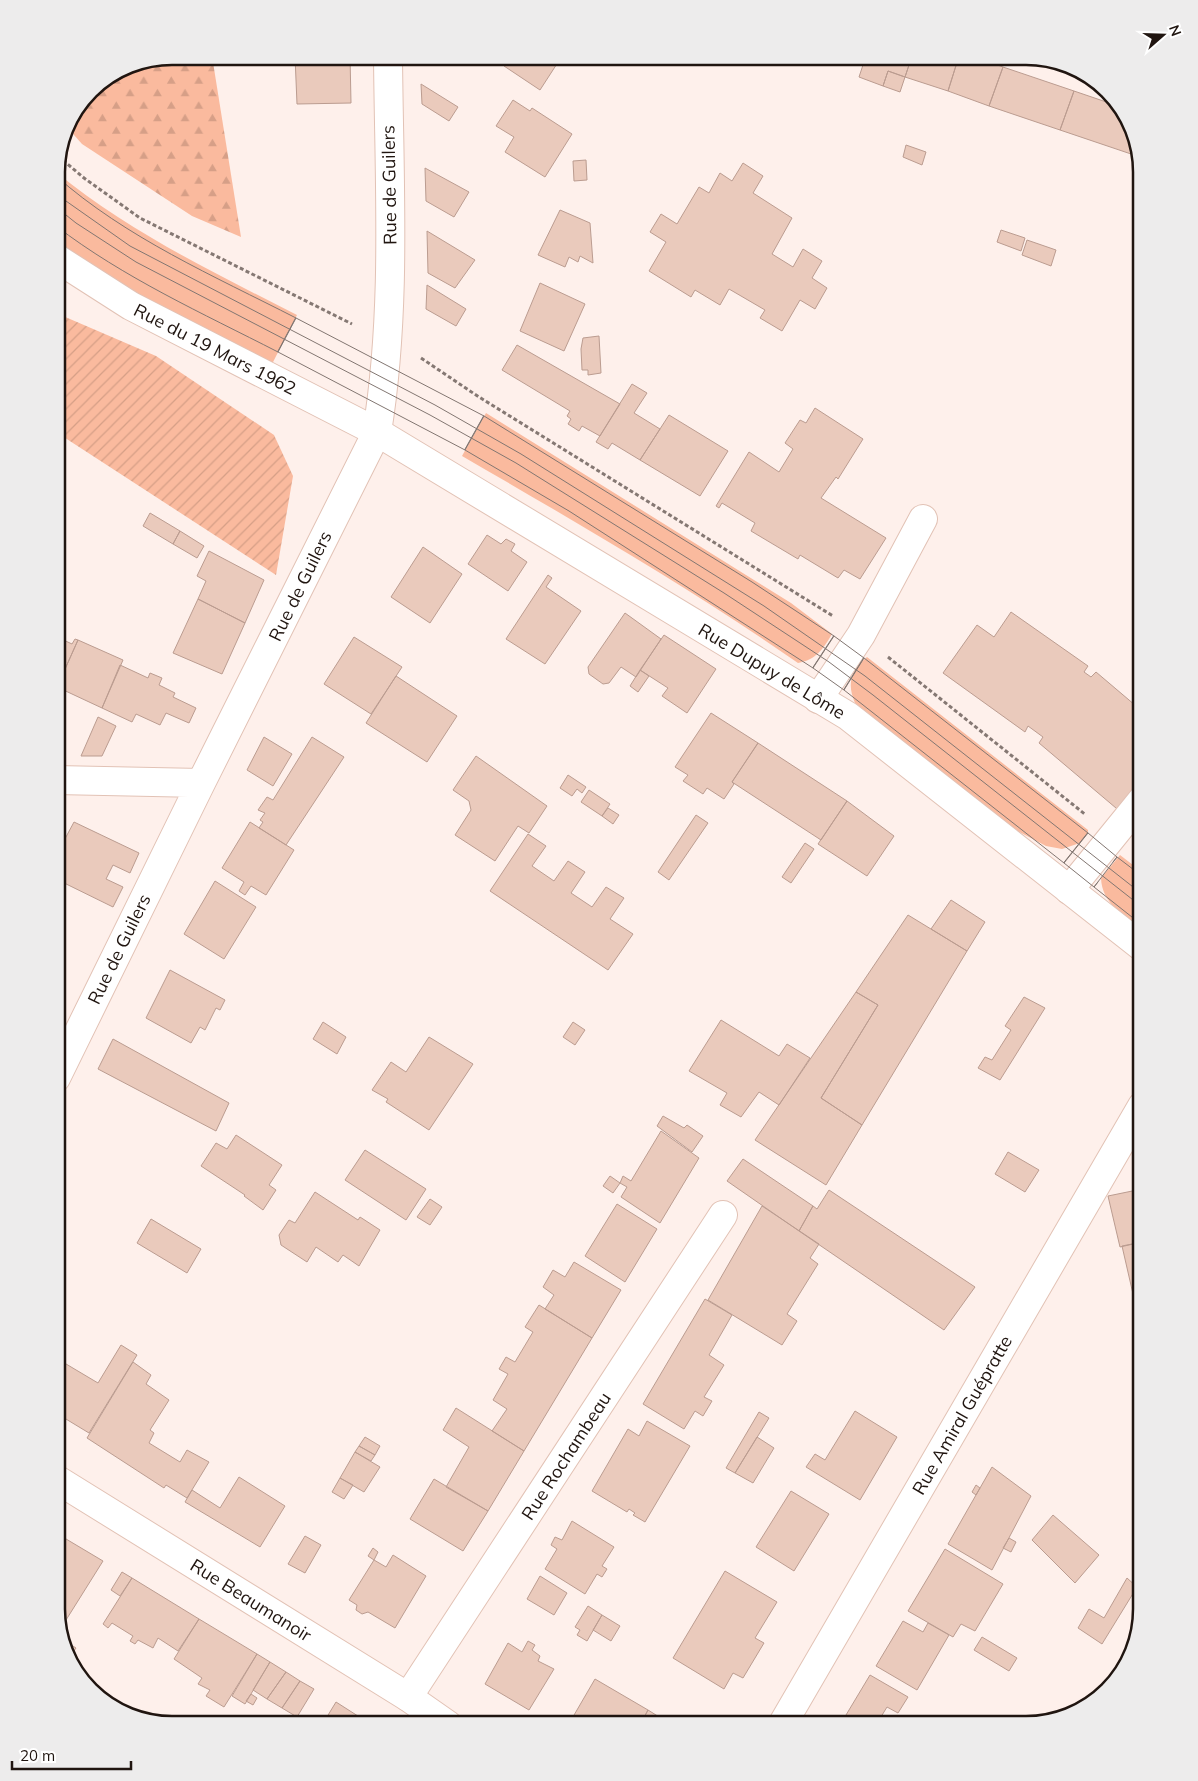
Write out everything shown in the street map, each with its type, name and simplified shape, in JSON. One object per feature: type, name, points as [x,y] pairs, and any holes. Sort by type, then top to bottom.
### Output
[{"type":"street","name":"Rue de Guilers","points":[[65,1060],[200,783],[377,432],[386,380],[389,342],[388,65]]},
{"type":"street","name":"Rue du 19 Mars 1962","points":[[65,264],[131,306],[377,432]]},
{"type":"street","name":"Rue Dupuy de Lôme","points":[[377,432],[848,716],[1133,940]]},
{"type":"street","points":[[818,698],[861,635],[923,519]]},
{"type":"street","points":[[65,780],[200,783]]},
{"type":"street","points":[[1069,890],[1133,810]]},
{"type":"street","name":"Rue Amiral Guépratte","points":[[787,1716],[1133,1122]]},
{"type":"street","name":"Rue Rochambeau","points":[[408,1697],[723,1215]]},
{"type":"street","name":"Rue Beaumanoir","points":[[65,1485],[408,1697],[434,1716]]},
{"type":"path","points":[[65,162],[140,218],[426,361],[479,398],[850,626],[1112,835]]},
{"type":"green space","points":[[213,65],[241,237],[192,216],[82,144],[72,133],[83,112],[101,92],[118,79],[137,71],[158,66]]},
{"type":"green space","points":[[65,179],[113,214],[172,250],[297,315],[271,366],[178,319],[65,251]]},
{"type":"green space","points":[[65,317],[156,356],[274,435],[293,476],[276,575],[65,438]]},
{"type":"green space","points":[[486,413],[791,603],[832,634],[818,653],[804,662],[798,663],[674,582],[462,456]]},
{"type":"green space","points":[[867,657],[1088,830],[1088,833],[1080,843],[1062,849],[1046,846],[1010,827],[855,703],[851,690],[852,678],[857,667]]},
{"type":"green space","points":[[1120,855],[1133,865],[1133,922],[1109,902],[1102,887],[1101,878]]},
{"type":"building","points":[[295,65],[350,65],[351,103],[297,104]]},
{"type":"building","points":[[505,65],[556,65],[540,90]]},
{"type":"building","points":[[863,65],[909,65],[905,77],[888,71],[883,86],[859,77]]},
{"type":"building","points":[[909,65],[956,65],[948,91],[905,77]]},
{"type":"building","points":[[956,65],[998,65],[1003,67],[989,106],[948,91]]},
{"type":"building","points":[[1003,67],[1074,91],[1060,130],[989,106]]},
{"type":"building","points":[[888,71],[905,77],[900,92],[883,86]]},
{"type":"building","points":[[421,84],[458,107],[449,121],[422,104]]},
{"type":"building","points":[[1074,91],[1107,102],[1119,118],[1125,131],[1131,154],[1060,130]]},
{"type":"building","points":[[513,100],[530,111],[532,108],[572,134],[545,177],[505,152],[514,137],[496,126]]},
{"type":"building","points":[[906,145],[926,152],[922,165],[903,157]]},
{"type":"building","points":[[586,160],[587,180],[574,181],[573,161]]},
{"type":"building","points":[[743,163],[763,176],[753,193],[792,218],[772,254],[793,267],[803,249],[822,261],[812,278],[827,288],[815,309],[800,300],[782,331],[760,318],[765,310],[729,289],[720,305],[695,290],[691,297],[649,271],[666,242],[650,232],[661,214],[677,224],[699,187],[709,193],[720,173],[732,181]]},
{"type":"building","points":[[425,168],[469,192],[454,217],[426,201]]},
{"type":"building","points":[[560,210],[590,223],[593,263],[580,256],[578,262],[569,257],[565,267],[538,255]]},
{"type":"building","points":[[1001,230],[1025,238],[1021,251],[997,242]]},
{"type":"building","points":[[427,231],[475,260],[455,288],[428,273]]},
{"type":"building","points":[[1027,240],[1056,250],[1051,266],[1022,255]]},
{"type":"building","points":[[540,283],[585,304],[564,351],[520,331]]},
{"type":"building","points":[[427,285],[466,309],[456,326],[426,309]]},
{"type":"building","points":[[599,336],[601,373],[588,375],[588,370],[582,370],[581,349],[583,338]]},
{"type":"building","points":[[517,345],[620,404],[600,436],[582,426],[579,431],[568,424],[571,419],[567,416],[570,411],[502,370]]},
{"type":"building","points":[[632,384],[647,393],[634,413],[660,429],[640,460],[612,443],[608,449],[596,442]]},
{"type":"building","points":[[815,408],[863,439],[838,479],[836,477],[821,498],[886,538],[860,579],[844,570],[838,578],[800,555],[798,559],[751,531],[755,523],[722,503],[719,508],[716,506],[749,452],[779,472],[793,449],[785,443],[800,420],[806,423]]},
{"type":"building","points":[[669,415],[728,451],[700,496],[640,460]]},
{"type":"building","points":[[150,513],[180,531],[173,544],[143,526]]},
{"type":"building","points":[[180,531],[204,546],[197,558],[173,544]]},
{"type":"building","points":[[487,535],[501,544],[506,539],[515,544],[511,551],[527,562],[508,591],[468,564]]},
{"type":"building","points":[[423,547],[462,574],[430,623],[391,597]]},
{"type":"building","points":[[209,551],[264,580],[245,623],[198,599],[206,581],[197,576]]},
{"type":"building","points":[[548,575],[552,578],[546,587],[581,611],[545,664],[506,639]]},
{"type":"building","points":[[198,599],[245,623],[222,674],[173,653]]},
{"type":"building","points":[[1011,612],[1088,666],[1084,672],[1091,677],[1096,672],[1133,703],[1133,822],[1039,743],[1043,737],[1028,726],[1025,732],[943,673],[977,625],[994,637]]},
{"type":"building","points":[[625,613],[661,639],[636,677],[621,667],[609,683],[603,684],[589,674],[588,667]]},
{"type":"building","points":[[664,635],[716,669],[687,713],[662,696],[668,688],[640,670]]},
{"type":"building","points":[[354,637],[402,667],[371,714],[324,684]]},
{"type":"building","points":[[75,639],[78,640],[65,669],[65,641],[72,644]]},
{"type":"building","points":[[78,640],[123,660],[102,708],[65,691],[65,669]]},
{"type":"building","points":[[120,665],[148,678],[150,673],[162,678],[159,685],[175,693],[173,697],[196,708],[189,723],[166,713],[160,725],[136,714],[132,722],[102,708]]},
{"type":"building","points":[[640,670],[649,676],[638,692],[630,686]]},
{"type":"building","points":[[396,676],[457,716],[427,762],[366,723]]},
{"type":"building","points":[[711,713],[758,743],[732,782],[734,784],[724,799],[707,788],[703,794],[683,781],[688,775],[675,767]]},
{"type":"building","points":[[98,717],[116,726],[102,756],[81,756]]},
{"type":"building","points":[[264,737],[292,754],[273,786],[247,770]]},
{"type":"building","points":[[312,737],[344,757],[286,845],[259,828],[263,822],[260,820],[265,813],[258,810],[267,797],[273,800]]},
{"type":"building","points":[[758,743],[847,801],[821,840],[732,782]]},
{"type":"building","points":[[476,756],[547,806],[529,833],[518,826],[495,861],[455,835],[471,810],[469,801],[453,790]]},
{"type":"building","points":[[568,775],[586,787],[582,793],[577,789],[572,796],[560,788]]},
{"type":"building","points":[[589,790],[610,804],[602,816],[581,802]]},
{"type":"building","points":[[847,801],[894,836],[867,876],[818,844]]},
{"type":"building","points":[[608,808],[619,815],[613,824],[602,816]]},
{"type":"building","points":[[696,815],[708,823],[669,880],[658,872]]},
{"type":"building","points":[[74,822],[139,853],[130,873],[113,865],[106,879],[123,887],[113,907],[65,883],[65,839]]},
{"type":"building","points":[[250,822],[294,850],[266,895],[251,886],[245,895],[239,891],[244,882],[222,868]]},
{"type":"building","points":[[528,834],[546,846],[532,866],[554,881],[568,861],[585,872],[571,893],[592,907],[606,887],[624,898],[610,919],[633,934],[608,970],[490,891]]},
{"type":"building","points":[[805,843],[814,849],[791,883],[782,877]]},
{"type":"building","points":[[215,881],[256,907],[224,959],[184,934]]},
{"type":"building","points":[[951,900],[985,922],[967,951],[931,929]]},
{"type":"building","points":[[908,915],[967,951],[862,1125],[821,1098],[878,1005],[856,992]]},
{"type":"building","points":[[170,970],[225,1000],[220,1010],[216,1008],[205,1030],[200,1027],[191,1043],[146,1018]]},
{"type":"building","points":[[856,992],[878,1005],[821,1098],[862,1125],[826,1185],[755,1140]]},
{"type":"building","points":[[1024,997],[1045,1008],[1000,1080],[978,1068],[985,1057],[992,1060],[1011,1030],[1005,1026]]},
{"type":"building","points":[[721,1020],[779,1056],[787,1044],[810,1058],[779,1105],[759,1092],[741,1117],[720,1105],[727,1093],[689,1071]]},
{"type":"building","points":[[323,1022],[346,1037],[337,1054],[313,1039]]},
{"type":"building","points":[[573,1022],[585,1030],[575,1045],[563,1037]]},
{"type":"building","points":[[429,1037],[473,1064],[429,1130],[386,1102],[388,1099],[372,1090],[391,1062],[406,1072]]},
{"type":"building","points":[[113,1039],[229,1103],[216,1131],[98,1069]]},
{"type":"building","points":[[663,1116],[684,1128],[687,1125],[703,1136],[692,1152],[657,1126]]},
{"type":"building","points":[[661,1131],[699,1158],[660,1223],[621,1197],[627,1187],[620,1183],[623,1176],[631,1181]]},
{"type":"building","points":[[236,1135],[282,1165],[269,1185],[276,1190],[263,1210],[245,1195],[201,1166],[216,1143],[227,1149]]},
{"type":"building","points":[[365,1150],[426,1189],[406,1220],[345,1180]]},
{"type":"building","points":[[1008,1152],[1039,1170],[1025,1192],[995,1174]]},
{"type":"building","points":[[743,1159],[813,1206],[799,1231],[727,1181]]},
{"type":"building","points":[[610,1176],[620,1183],[613,1193],[603,1186]]},
{"type":"building","points":[[829,1190],[975,1287],[944,1330],[799,1231],[813,1206],[817,1209]]},
{"type":"building","points":[[1133,1191],[1133,1244],[1120,1247],[1108,1196]]},
{"type":"building","points":[[315,1192],[358,1220],[360,1217],[380,1230],[359,1266],[343,1255],[338,1262],[316,1247],[307,1262],[281,1245],[279,1235],[289,1220],[295,1223]]},
{"type":"building","points":[[430,1199],[442,1207],[430,1225],[417,1217]]},
{"type":"building","points":[[617,1204],[657,1229],[625,1282],[585,1256]]},
{"type":"building","points":[[762,1206],[819,1244],[810,1258],[818,1264],[787,1314],[797,1321],[782,1345],[708,1300]]},
{"type":"building","points":[[151,1219],[201,1249],[187,1273],[137,1243]]},
{"type":"building","points":[[1133,1244],[1133,1294],[1122,1246]]},
{"type":"building","points":[[574,1262],[621,1290],[592,1338],[545,1309],[554,1295],[543,1287],[553,1270],[565,1277]]},
{"type":"building","points":[[705,1299],[732,1315],[709,1355],[724,1365],[704,1397],[712,1401],[703,1416],[695,1411],[684,1429],[643,1404]]},
{"type":"building","points":[[539,1305],[592,1338],[524,1451],[492,1431],[507,1409],[493,1400],[508,1374],[499,1369],[506,1357],[515,1362],[533,1332],[525,1327]]},
{"type":"building","points":[[121,1345],[137,1355],[89,1433],[65,1418],[65,1363],[98,1383]]},
{"type":"building","points":[[133,1362],[151,1375],[146,1384],[169,1400],[150,1430],[154,1433],[149,1443],[180,1462],[187,1450],[209,1462],[187,1498],[166,1485],[164,1488],[87,1438]]},
{"type":"building","points":[[456,1408],[524,1451],[488,1511],[446,1487],[469,1447],[443,1430]]},
{"type":"building","points":[[855,1411],[897,1437],[860,1500],[806,1467],[815,1454],[825,1460]]},
{"type":"building","points":[[759,1412],[769,1418],[735,1473],[726,1468]]},
{"type":"building","points":[[647,1421],[690,1446],[645,1522],[633,1515],[635,1513],[629,1509],[627,1512],[592,1491],[628,1429],[639,1436]]},
{"type":"building","points":[[365,1437],[380,1446],[375,1455],[359,1446]]},
{"type":"building","points":[[757,1437],[774,1448],[753,1483],[735,1473]]},
{"type":"building","points":[[359,1446],[375,1455],[371,1461],[355,1452]]},
{"type":"building","points":[[355,1452],[380,1467],[364,1492],[340,1478]]},
{"type":"building","points":[[992,1467],[1031,1496],[992,1570],[948,1544]]},
{"type":"building","points":[[239,1477],[285,1506],[260,1547],[185,1502],[192,1490],[220,1508]]},
{"type":"building","points":[[340,1478],[353,1485],[344,1499],[332,1492]]},
{"type":"building","points":[[434,1479],[488,1511],[463,1551],[410,1519]]},
{"type":"building","points":[[976,1485],[980,1488],[976,1495],[972,1492]]},
{"type":"building","points":[[791,1491],[829,1514],[794,1571],[756,1547]]},
{"type":"building","points":[[1053,1515],[1099,1555],[1075,1583],[1032,1540]]},
{"type":"building","points":[[572,1521],[614,1547],[602,1566],[607,1569],[602,1577],[597,1574],[585,1594],[545,1569],[557,1549],[551,1545],[555,1537],[562,1540]]},
{"type":"building","points":[[305,1536],[321,1545],[305,1573],[288,1564]]},
{"type":"building","points":[[65,1538],[103,1561],[66,1620]]},
{"type":"building","points":[[1009,1538],[1016,1542],[1011,1552],[1003,1548]]},
{"type":"building","points":[[373,1548],[378,1552],[374,1560],[368,1556]]},
{"type":"building","points":[[945,1549],[1003,1584],[975,1631],[961,1624],[953,1637],[908,1611]]},
{"type":"building","points":[[393,1555],[426,1576],[395,1628],[368,1612],[362,1614],[356,1610],[357,1605],[349,1600],[374,1560],[386,1567]]},
{"type":"building","points":[[725,1571],[777,1602],[755,1638],[764,1643],[743,1678],[733,1673],[724,1689],[673,1658]]},
{"type":"building","points":[[122,1572],[132,1578],[120,1596],[111,1590]]},
{"type":"building","points":[[540,1576],[567,1593],[554,1615],[527,1599]]},
{"type":"building","points":[[132,1578],[199,1619],[178,1651],[158,1638],[153,1648],[138,1640],[135,1644],[130,1641],[133,1636],[112,1623],[108,1628],[103,1624]]},
{"type":"building","points":[[1127,1578],[1133,1583],[1133,1594],[1102,1644],[1078,1628],[1089,1609],[1104,1618]]},
{"type":"building","points":[[588,1606],[602,1615],[587,1641],[577,1635],[580,1630],[575,1627]]},
{"type":"building","points":[[602,1615],[620,1626],[611,1641],[593,1630]]},
{"type":"building","points":[[199,1619],[257,1654],[224,1707],[206,1696],[210,1690],[198,1684],[202,1678],[174,1659]]},
{"type":"building","points":[[903,1621],[923,1632],[928,1623],[949,1635],[917,1690],[876,1666]]},
{"type":"building","points":[[982,1637],[1017,1658],[1009,1671],[974,1650]]},
{"type":"building","points":[[528,1641],[535,1645],[532,1650],[540,1656],[538,1661],[554,1669],[529,1710],[485,1684],[508,1643],[522,1652]]},
{"type":"building","points":[[257,1654],[270,1662],[245,1704],[232,1696]]},
{"type":"building","points":[[270,1662],[286,1672],[267,1699],[253,1690]]},
{"type":"building","points":[[286,1672],[300,1681],[282,1708],[267,1699]]},
{"type":"building","points":[[870,1675],[908,1697],[898,1713],[887,1707],[882,1716],[845,1716]]},
{"type":"building","points":[[595,1679],[648,1710],[645,1716],[573,1716]]},
{"type":"building","points":[[300,1681],[314,1689],[298,1716],[282,1708]]},
{"type":"building","points":[[251,1694],[257,1698],[253,1705],[246,1701]]},
{"type":"building","points":[[336,1702],[358,1716],[327,1716]]},
{"type":"building","points":[[648,1710],[658,1716],[645,1716]]},
{"type":"tram line","points":[[65,183],[111,218],[141,237],[202,271],[296,318],[278,352],[192,309],[136,278],[65,233]]},
{"type":"tram line","points":[[65,200],[130,246],[435,405],[521,454],[764,606],[865,676],[1133,887]]},
{"type":"tram line","points":[[65,214],[136,262],[430,415],[516,463],[724,593],[829,662],[873,695],[1133,900]]},
{"type":"tram line","points":[[296,318],[484,416],[465,450],[278,352],[296,318]]},
{"type":"tram line","points":[[484,416],[752,582],[834,636],[813,668],[569,511],[465,450],[484,416]]},
{"type":"tram line","points":[[834,636],[864,658],[844,690],[813,668],[834,636]]},
{"type":"tram line","points":[[864,658],[1088,833],[1064,863],[844,690],[864,658]]},
{"type":"tram line","points":[[1088,833],[1117,857],[1094,887],[1064,863],[1088,833]]},
{"type":"tram line","points":[[1113,862],[1117,857],[1133,869]]},
{"type":"tram line","points":[[1098,882],[1094,887],[1133,918]]}]
